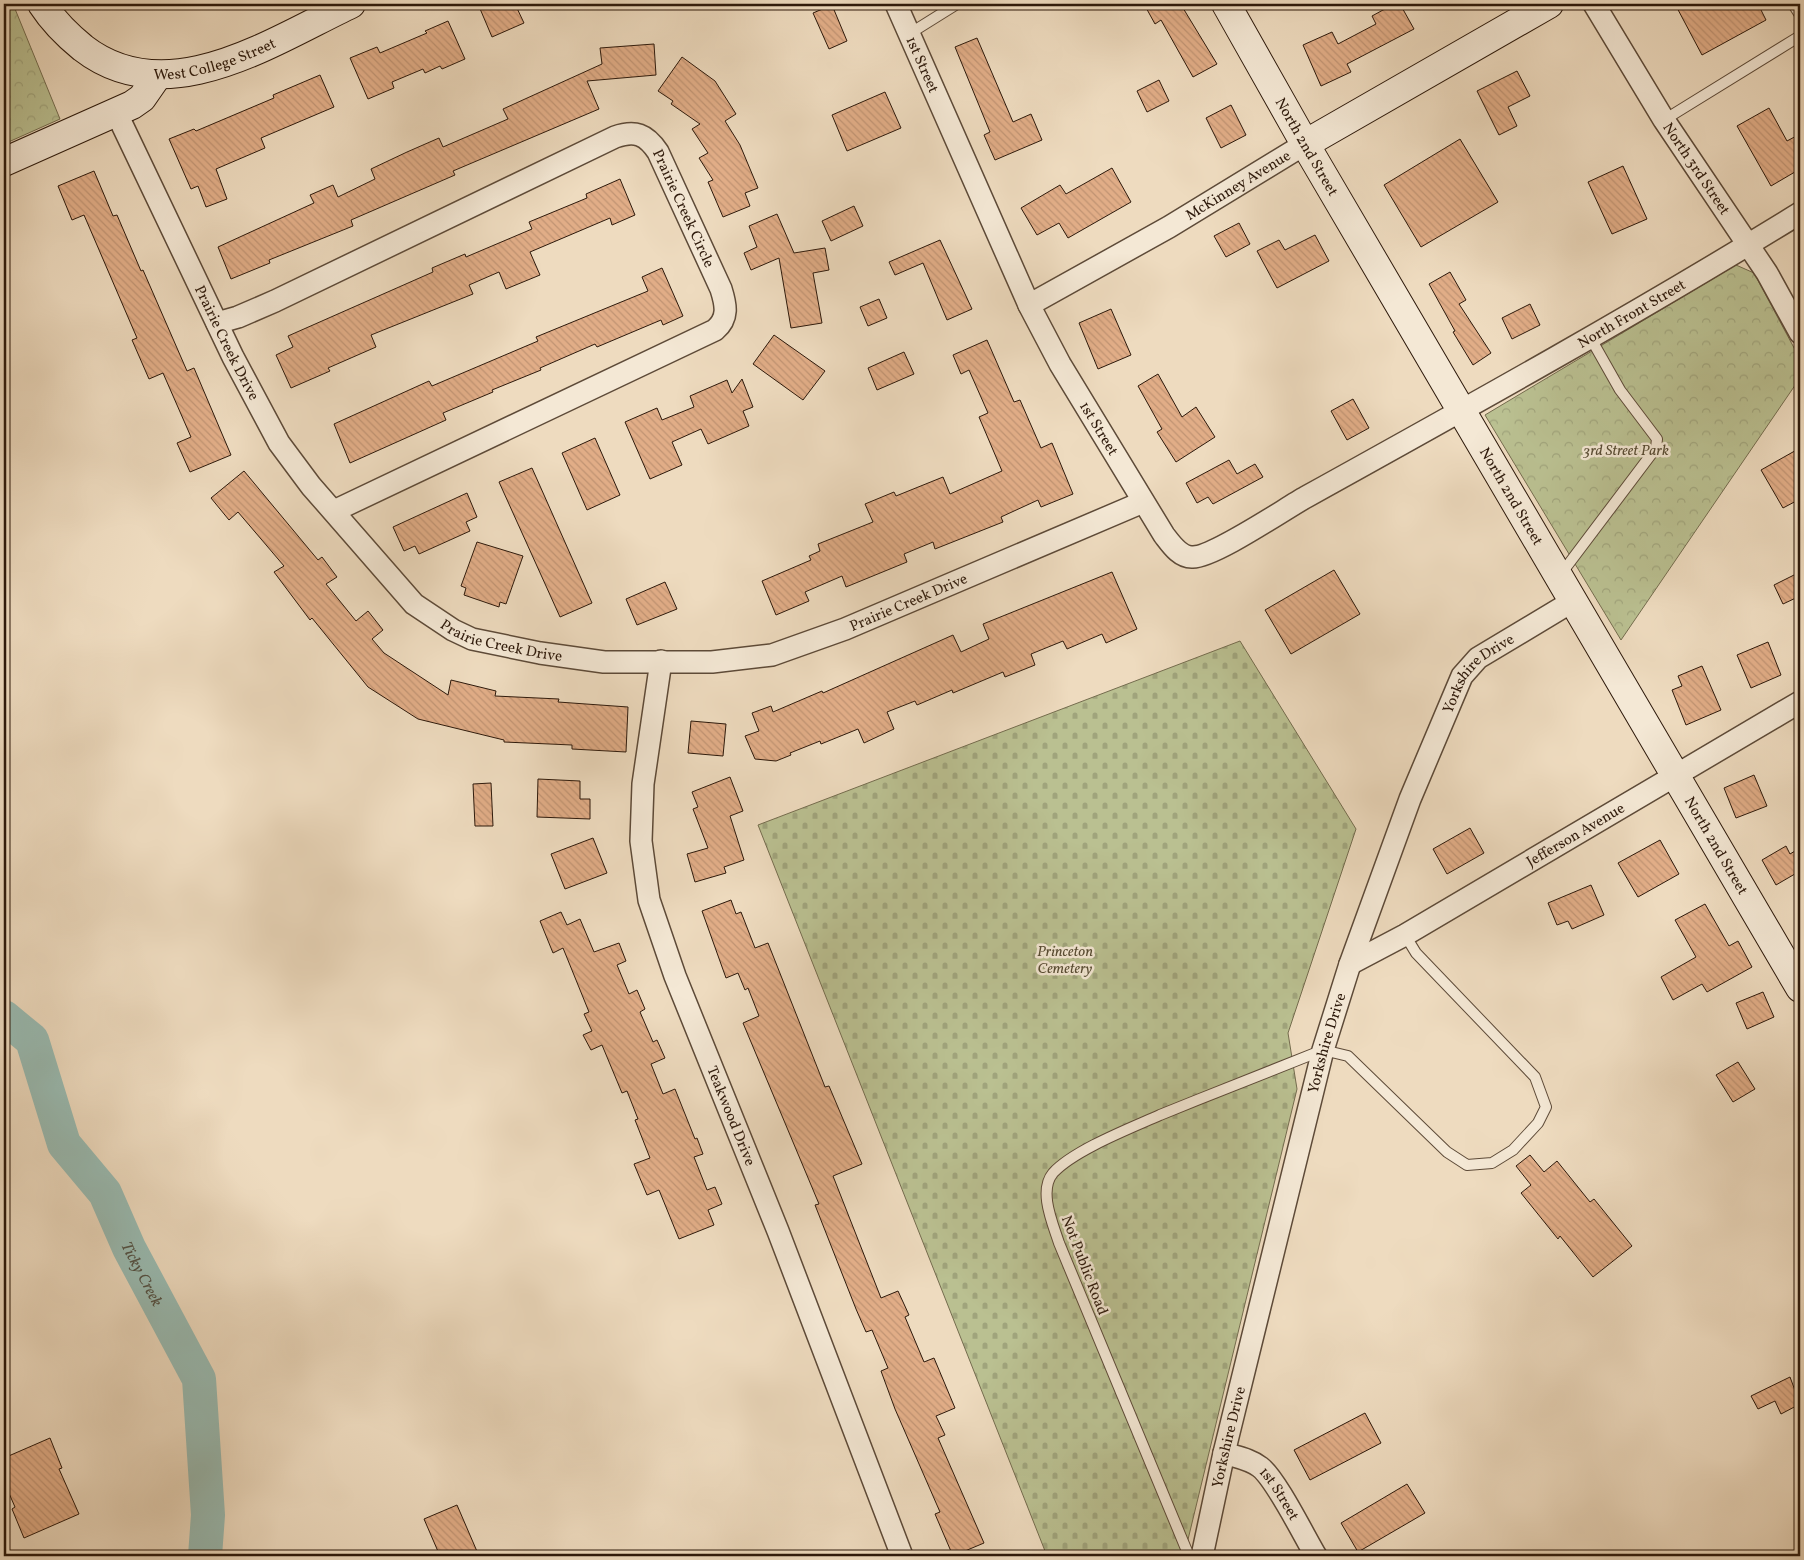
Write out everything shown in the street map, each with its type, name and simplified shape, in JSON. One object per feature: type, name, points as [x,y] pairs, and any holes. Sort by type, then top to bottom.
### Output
[{"type":"street","points":[[42,4],[58,26],[89,52],[124,70],[158,75]]},
{"type":"street","name":"West College Street","points":[[4,162],[116,112],[142,98],[158,75],[190,73],[235,59],[351,4]]},
{"type":"street","name":"1st Street","points":[[896,4],[1029,305],[1060,364],[1164,536],[1177,552],[1192,558],[1211,552],[1463,411]]},
{"type":"street","name":"North 2nd Street","points":[[1226,4],[1305,144],[1800,988]]},
{"type":"street","name":"McKinney Avenue","points":[[1029,305],[1169,227],[1305,144],[1549,4]]},
{"type":"street","name":"North 3rd Street","points":[[1594,4],[1664,120],[1747,246],[1767,273],[1800,334]]},
{"type":"street","name":"Prairie Creek Drive","points":[[116,112],[216,323],[279,443],[312,486],[414,604],[447,626],[472,639],[540,653],[604,662],[712,662],[772,655],[845,629],[1143,502]]},
{"type":"street","name":"Prairie Creek Circle","points":[[216,323],[238,317],[275,301],[615,137],[626,133],[636,133],[649,139],[658,152],[721,289],[726,313],[722,324],[715,330],[334,511]]},
{"type":"street","name":"North Front Street","points":[[1463,411],[1800,214]]},
{"type":"street","name":"Yorkshire Drive","points":[[1202,1556],[1224,1453],[1322,1050],[1350,964],[1410,799],[1462,676],[1478,658],[1573,601]]},
{"type":"street","name":"Teakwood Drive","points":[[661,661],[643,784],[641,841],[649,900],[674,976],[778,1231],[902,1556]]},
{"type":"street","name":"Jefferson Avenue","points":[[1350,964],[1405,935],[1676,777],[1800,702]]},
{"type":"street","name":"1st Street","points":[[1224,1453],[1246,1460],[1261,1468],[1316,1556]]},
{"type":"lane","points":[[909,34],[957,4]]},
{"type":"lane","points":[[1793,4],[1800,15]]},
{"type":"lane","points":[[1664,120],[1800,36]]},
{"type":"lane","points":[[1558,576],[1656,448],[1657,439],[1620,390],[1590,337]]},
{"type":"lane","points":[[1322,1050],[1348,1056],[1447,1152],[1467,1165],[1492,1163],[1513,1150],[1538,1123],[1546,1107],[1535,1077],[1416,953],[1405,935]]},
{"type":"lane","name":"Not Public Road","points":[[1188,1556],[1049,1215],[1048,1191],[1052,1174],[1112,1135],[1322,1050]]},
{"type":"green space","points":[[4,4],[13,4],[60,119],[4,144]]},
{"type":"green space","name":"3rd Street Park","points":[[1736,265],[1754,273],[1800,359],[1800,378],[1621,640],[1485,415]]},
{"type":"green space","name":"Princeton Cemetery","points":[[1240,641],[1356,829],[1288,1033],[1297,1089],[1184,1556],[1047,1556],[758,825]]},
{"type":"building","points":[[478,4],[515,4],[524,23],[492,37]]},
{"type":"building","points":[[1144,4],[1190,4],[1183,8],[1217,64],[1193,77],[1161,20],[1155,24]]},
{"type":"building","points":[[1394,4],[1400,4],[1414,29],[1347,64],[1351,72],[1321,86],[1303,45],[1332,32],[1338,44],[1376,24],[1372,16]]},
{"type":"building","points":[[1675,4],[1758,4],[1766,20],[1702,55]]},
{"type":"building","points":[[832,5],[847,41],[829,49],[813,13]]},
{"type":"building","points":[[448,21],[465,59],[442,69],[440,66],[425,73],[423,69],[392,82],[394,88],[368,99],[350,58],[377,47],[380,53],[427,33],[425,31]]},
{"type":"building","points":[[977,38],[1013,122],[1031,114],[1042,140],[995,160],[984,135],[990,132],[955,47]]},
{"type":"building","points":[[654,44],[656,75],[587,81],[599,109],[453,171],[455,175],[351,220],[353,226],[269,260],[270,263],[231,279],[218,247],[314,203],[310,195],[333,185],[338,197],[375,179],[371,169],[407,152],[439,138],[443,147],[508,119],[503,109],[602,64],[600,48]]},
{"type":"building","points":[[682,57],[715,81],[736,114],[725,121],[740,145],[758,188],[745,193],[750,206],[723,217],[708,182],[713,180],[699,158],[708,153],[692,129],[700,124],[671,104],[673,101],[658,91]]},
{"type":"building","points":[[1517,71],[1530,96],[1508,107],[1517,126],[1499,135],[1477,91]]},
{"type":"building","points":[[320,75],[334,107],[261,138],[265,148],[216,169],[227,199],[206,207],[198,186],[191,189],[169,139],[194,129],[196,131],[274,98],[273,95]]},
{"type":"building","points":[[1159,80],[1169,101],[1147,112],[1137,91]]},
{"type":"building","points":[[885,92],[901,128],[847,151],[832,115]]},
{"type":"building","points":[[1231,105],[1246,135],[1221,148],[1206,118]]},
{"type":"building","points":[[1769,108],[1787,141],[1800,134],[1800,169],[1771,186],[1737,126]]},
{"type":"building","points":[[1460,139],[1498,202],[1421,247],[1384,185]]},
{"type":"building","points":[[1623,166],[1647,219],[1612,234],[1588,182]]},
{"type":"building","points":[[1112,168],[1131,202],[1068,238],[1059,223],[1037,235],[1021,208],[1060,185],[1066,194]]},
{"type":"building","points":[[94,171],[113,216],[117,215],[141,271],[143,270],[187,371],[194,368],[231,455],[190,472],[177,443],[191,437],[163,373],[149,379],[132,340],[137,338],[84,215],[72,220],[58,186]]},
{"type":"building","points":[[620,179],[635,215],[612,225],[610,218],[530,252],[540,275],[506,289],[499,272],[469,285],[473,294],[371,335],[376,347],[328,368],[330,371],[291,388],[276,355],[293,347],[288,336],[433,272],[432,268],[465,254],[466,257],[532,229],[529,222],[587,198],[586,194]]},
{"type":"building","points":[[854,206],[863,226],[831,241],[822,221]]},
{"type":"building","points":[[777,214],[794,253],[825,248],[829,270],[813,273],[822,323],[791,328],[779,258],[751,270],[744,253],[757,247],[749,226]]},
{"type":"building","points":[[1239,223],[1250,244],[1226,257],[1214,236]]},
{"type":"building","points":[[1315,235],[1329,261],[1277,288],[1257,251],[1279,240],[1285,250]]},
{"type":"building","points":[[940,240],[972,309],[947,320],[923,263],[895,275],[889,262]]},
{"type":"building","points":[[662,268],[683,316],[663,325],[661,320],[597,347],[595,344],[540,368],[541,370],[443,413],[446,420],[350,463],[334,424],[429,381],[432,386],[538,341],[536,337],[648,291],[642,277]]},
{"type":"building","points":[[1450,272],[1466,300],[1459,304],[1491,353],[1473,365],[1453,332],[1455,331],[1429,284]]},
{"type":"building","points":[[879,299],[887,318],[868,326],[860,307]]},
{"type":"building","points":[[1530,304],[1540,325],[1512,339],[1502,318]]},
{"type":"building","points":[[1111,309],[1131,355],[1098,369],[1079,323]]},
{"type":"building","points":[[774,335],[825,371],[803,400],[753,364]]},
{"type":"building","points":[[987,340],[1014,402],[1020,400],[1041,448],[1052,443],[1073,494],[1041,507],[1038,500],[1001,517],[1003,522],[935,549],[933,542],[904,554],[907,562],[846,587],[842,576],[805,592],[809,601],[776,615],[762,581],[811,560],[809,556],[820,551],[818,544],[873,522],[865,504],[894,492],[896,496],[943,477],[950,494],[1002,471],[979,417],[988,413],[969,370],[961,374],[953,355]]},
{"type":"building","points":[[904,352],[914,374],[877,390],[868,368]]},
{"type":"building","points":[[1158,374],[1182,417],[1196,407],[1215,437],[1176,462],[1157,432],[1162,429],[1138,386]]},
{"type":"building","points":[[742,379],[753,407],[743,411],[749,426],[708,444],[701,429],[672,442],[682,465],[650,479],[625,422],[657,408],[662,420],[694,407],[690,396],[727,380],[732,393]]},
{"type":"building","points":[[1353,399],[1369,428],[1347,440],[1331,411]]},
{"type":"building","points":[[595,438],[620,495],[587,510],[562,453]]},
{"type":"building","points":[[1800,448],[1800,499],[1783,508],[1761,470]]},
{"type":"building","points":[[1229,460],[1237,474],[1255,464],[1263,477],[1213,504],[1208,497],[1197,503],[1186,483]]},
{"type":"building","points":[[532,468],[592,603],[560,617],[499,482]]},
{"type":"building","points":[[244,471],[318,560],[322,557],[337,577],[326,584],[356,621],[368,611],[383,630],[372,639],[384,653],[448,695],[451,680],[496,691],[495,696],[559,699],[558,702],[628,707],[626,752],[572,749],[572,745],[504,742],[504,740],[418,719],[368,687],[312,618],[310,620],[274,572],[284,566],[238,512],[229,520],[211,498]]},
{"type":"building","points":[[467,493],[477,517],[466,522],[470,531],[419,554],[415,546],[404,551],[393,527]]},
{"type":"building","points":[[477,542],[523,556],[506,604],[500,602],[499,607],[464,595],[466,588],[461,586]]},
{"type":"building","points":[[1334,570],[1360,614],[1291,654],[1265,610]]},
{"type":"building","points":[[1112,572],[1137,629],[1106,643],[1102,634],[1067,649],[1063,641],[1031,654],[1035,665],[1005,677],[1003,672],[953,693],[952,690],[917,705],[915,701],[887,712],[894,729],[864,743],[858,729],[821,744],[820,741],[776,761],[755,759],[745,736],[759,731],[752,713],[771,706],[773,712],[822,691],[823,693],[953,635],[961,652],[989,639],[983,624]]},
{"type":"building","points":[[1800,572],[1800,596],[1783,604],[1774,585]]},
{"type":"building","points":[[665,582],[677,609],[637,625],[626,599]]},
{"type":"building","points":[[1768,642],[1781,675],[1751,688],[1737,655]]},
{"type":"building","points":[[1702,666],[1721,710],[1686,725],[1672,690],[1682,686],[1678,676]]},
{"type":"building","points":[[691,721],[726,724],[723,756],[688,753]]},
{"type":"building","points":[[1754,775],[1767,806],[1736,818],[1724,788]]},
{"type":"building","points":[[730,777],[743,811],[730,816],[744,860],[724,867],[726,873],[695,882],[687,854],[708,848],[693,809],[698,807],[692,792]]},
{"type":"building","points":[[538,779],[580,781],[580,799],[590,799],[590,819],[537,817]]},
{"type":"building","points":[[491,783],[493,826],[475,826],[473,784]]},
{"type":"building","points":[[1470,828],[1484,853],[1447,874],[1433,849]]},
{"type":"building","points":[[593,838],[607,873],[565,889],[551,854]]},
{"type":"building","points":[[1660,840],[1679,874],[1638,897],[1618,863]]},
{"type":"building","points":[[1786,846],[1790,854],[1800,848],[1800,871],[1776,885],[1762,860]]},
{"type":"building","points":[[1591,885],[1604,915],[1572,929],[1568,921],[1557,925],[1548,903]]},
{"type":"building","points":[[731,900],[736,914],[741,912],[755,948],[768,943],[825,1087],[829,1086],[862,1164],[833,1176],[881,1298],[898,1291],[909,1315],[905,1317],[924,1362],[934,1358],[955,1408],[936,1416],[945,1435],[938,1438],[984,1543],[953,1556],[935,1514],[940,1512],[895,1409],[881,1371],[888,1368],[872,1330],[866,1332],[856,1309],[815,1205],[819,1204],[743,1023],[759,1016],[748,988],[745,990],[738,973],[726,978],[702,911]]},
{"type":"building","points":[[1705,904],[1729,946],[1738,941],[1752,967],[1707,992],[1702,984],[1673,1000],[1661,977],[1696,957],[1675,920]]},
{"type":"building","points":[[561,912],[567,925],[580,919],[594,952],[619,943],[626,961],[617,965],[629,994],[637,990],[645,1009],[640,1012],[653,1042],[657,1040],[665,1058],[651,1064],[663,1094],[675,1089],[703,1154],[694,1157],[707,1190],[715,1187],[722,1204],[708,1210],[714,1225],[679,1239],[659,1190],[647,1195],[634,1164],[650,1158],[635,1120],[638,1119],[627,1091],[622,1093],[602,1045],[591,1050],[583,1035],[592,1031],[584,1014],[589,1012],[563,948],[553,953],[540,921]]},
{"type":"building","points":[[1763,992],[1774,1017],[1747,1029],[1736,1003]]},
{"type":"building","points":[[1738,1062],[1755,1089],[1733,1102],[1716,1075]]},
{"type":"building","points":[[1530,1155],[1544,1172],[1557,1161],[1590,1202],[1594,1199],[1632,1246],[1593,1277],[1560,1236],[1558,1239],[1521,1193],[1531,1185],[1516,1166]]},
{"type":"building","points":[[1790,1377],[1800,1404],[1781,1414],[1775,1401],[1758,1409],[1751,1396]]},
{"type":"building","points":[[1365,1413],[1381,1443],[1310,1480],[1294,1450]]},
{"type":"building","points":[[50,1438],[62,1468],[59,1469],[79,1514],[24,1538],[12,1509],[15,1507],[4,1482],[4,1458]]},
{"type":"building","points":[[1407,1484],[1425,1513],[1358,1552],[1341,1523]]},
{"type":"building","points":[[457,1505],[479,1556],[440,1556],[424,1519]]},
{"type":"waterway","name":"Ticky Creek","points":[[4,1017],[32,1040],[64,1144],[105,1193],[129,1248],[199,1379],[208,1515],[205,1556]]}]
